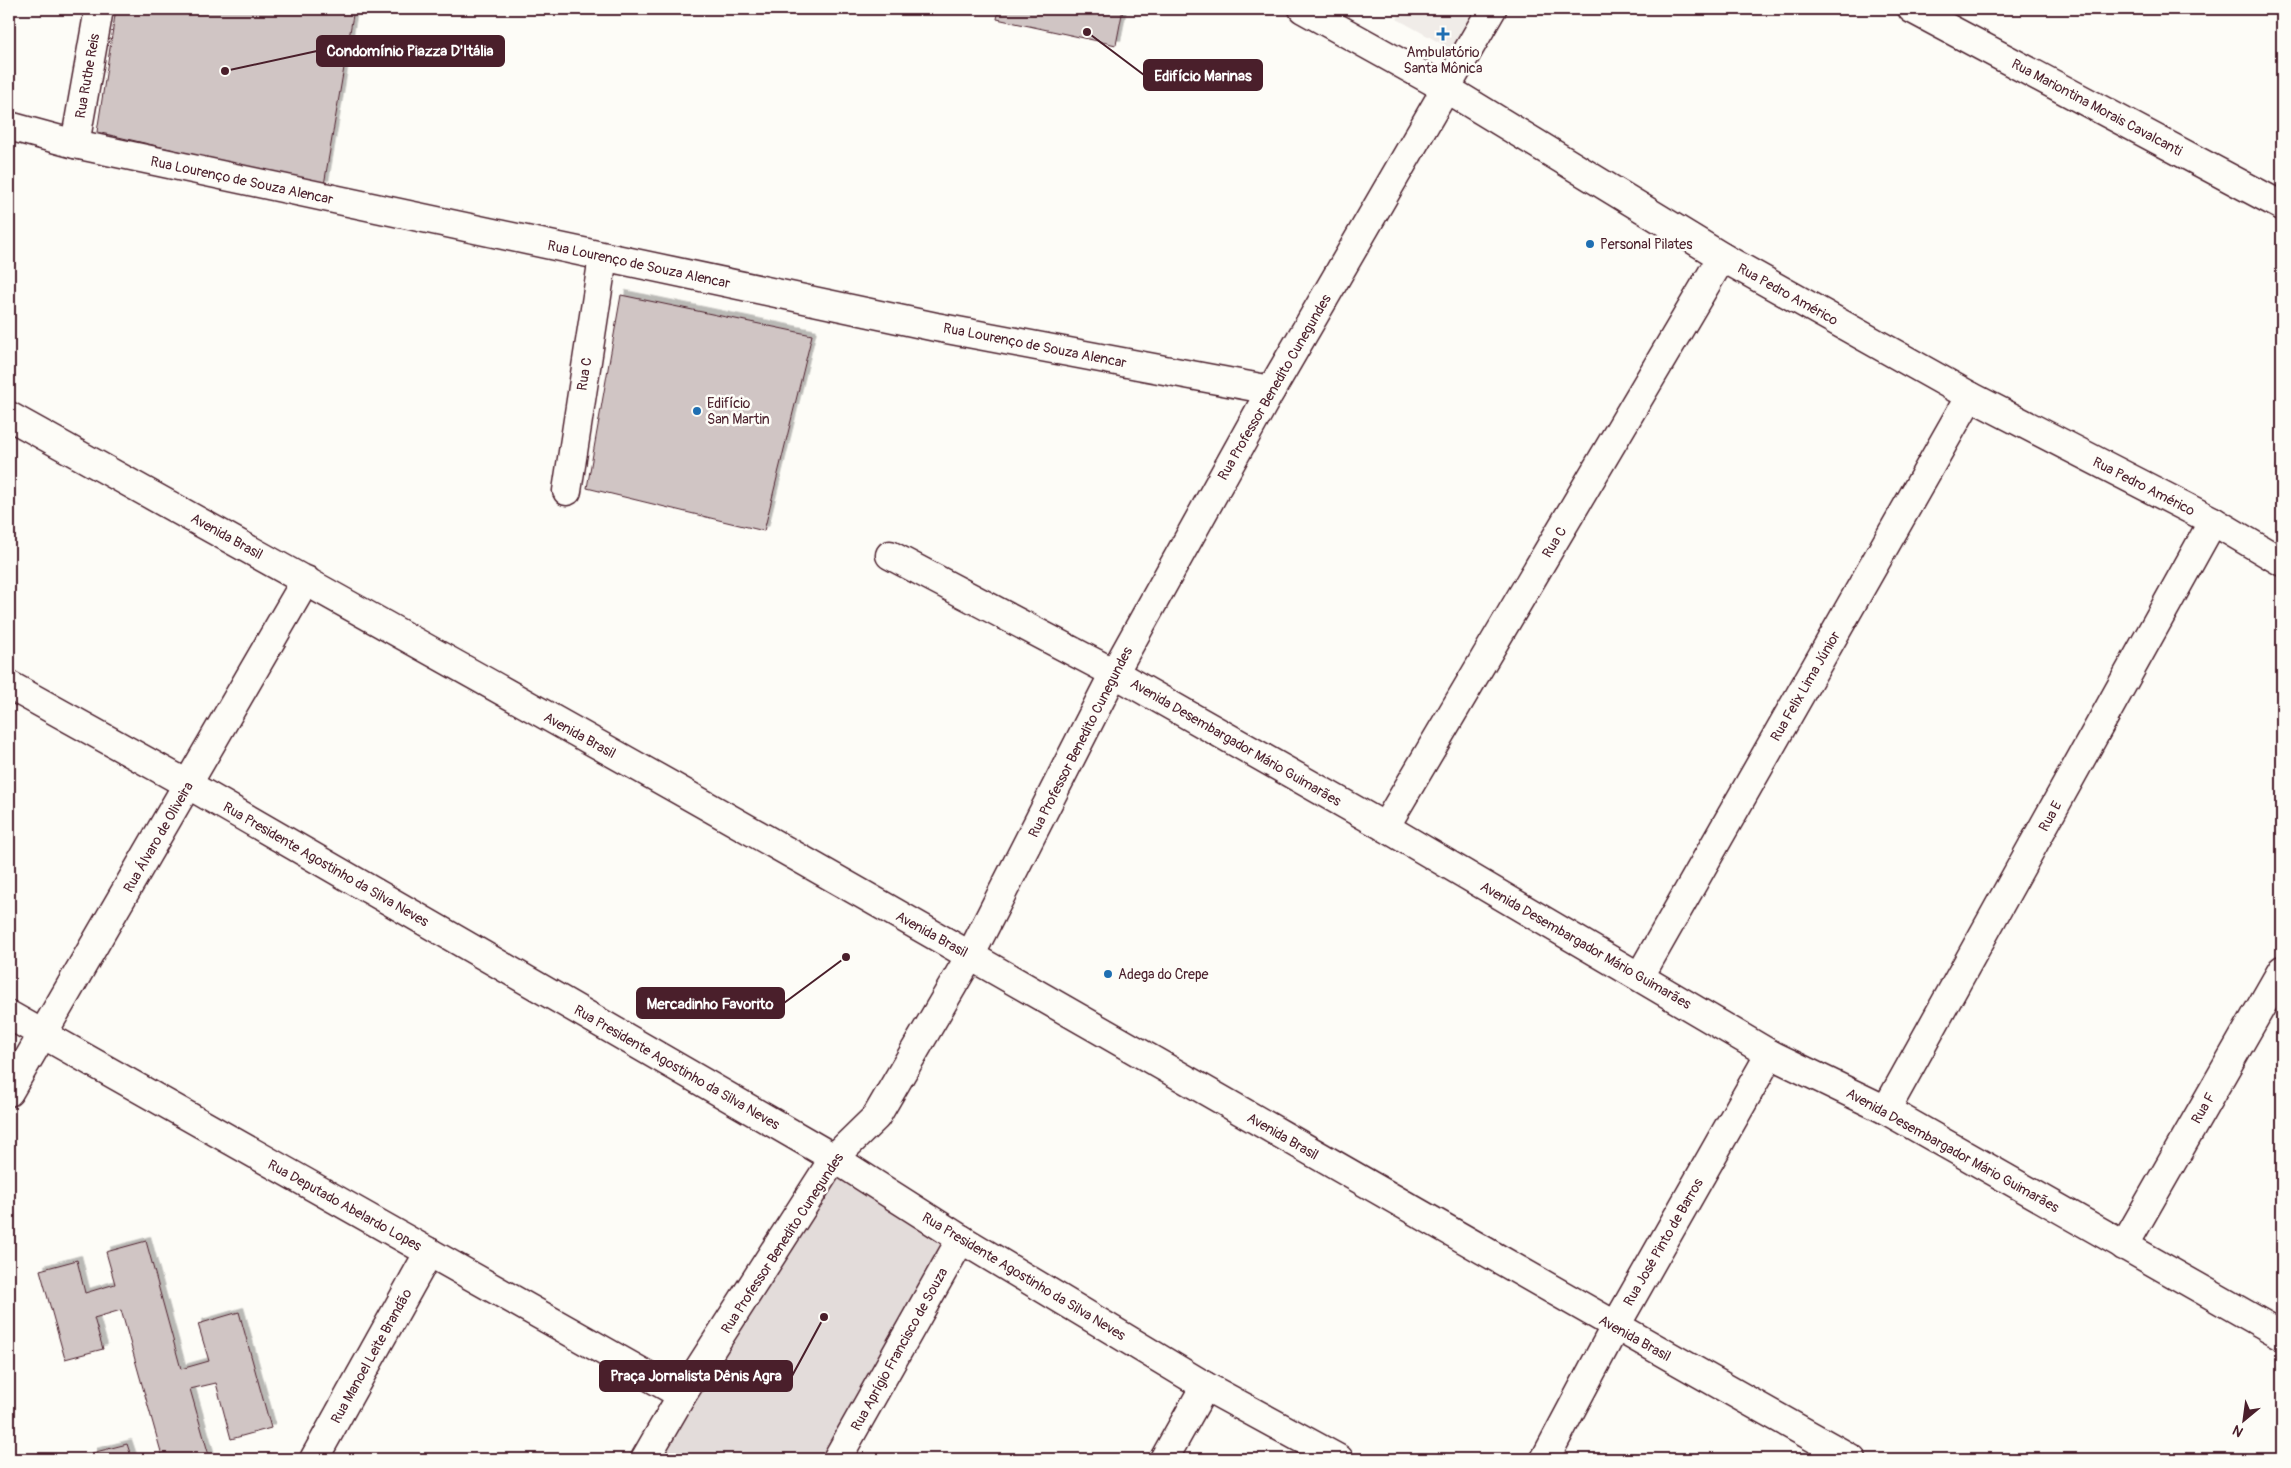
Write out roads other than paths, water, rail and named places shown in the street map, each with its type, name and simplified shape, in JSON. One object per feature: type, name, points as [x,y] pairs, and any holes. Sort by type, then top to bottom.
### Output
[{"type":"street","name":"Rua Ruthe Reis","points":[[75,144],[99,9]]},
{"type":"street","name":"Rua Pedro Américo","points":[[1303,9],[1447,89],[1722,257],[1970,396],[2213,521],[2282,562]]},
{"type":"street","name":"Rua Professor Benedito Cunegundes","points":[[645,1459],[682,1395],[834,1158],[876,1117],[970,956],[1114,673],[1271,390],[1492,9]]},
{"type":"street","name":"Rua Mariontina Morais Cavalcanti","points":[[1912,9],[2282,206]]},
{"type":"street","name":"Rua Lourenço de Souza Alencar","points":[[9,126],[75,144],[603,257],[936,326],[1271,390]]},
{"type":"street","name":"Rua C","points":[[567,491],[603,257]]},
{"type":"street","name":"Rua C","points":[[1385,827],[1722,257]]},
{"type":"street","name":"Rua Felix Lima Júnior","points":[[1640,976],[1970,396]]},
{"type":"street","name":"Avenida Brasil","points":[[9,416],[306,580],[970,956],[1614,1327],[1852,1459]]},
{"type":"street","name":"Rua E","points":[[1886,1110],[2213,521]]},
{"type":"street","name":"Avenida Desembargador Mário Guimarães","points":[[890,555],[1114,673],[1385,827],[1770,1054],[1886,1110],[2282,1335]]},
{"type":"street","name":"Rua Álvaro de Oliveira","points":[[9,1092],[189,785],[306,580]]},
{"type":"street","name":"Rua Presidente Agostinho da Silva Neves","points":[[9,685],[189,785],[834,1158],[961,1239],[1205,1386],[1339,1459]]},
{"type":"street","name":"Rua F","points":[[2124,1246],[2282,970]]},
{"type":"street","name":"Rua Deputado Abelardo Lopes","points":[[9,1015],[682,1395]]},
{"type":"street","name":"Rua José Pinto de Barros","points":[[1545,1459],[1614,1327],[1770,1054]]},
{"type":"street","name":"Rua Aprígio Francisco de Souza","points":[[836,1459],[961,1239]]},
{"type":"street","name":"Rua Manoel Leite Brandão","points":[[314,1459],[429,1252]]},
{"type":"street","points":[[1164,1459],[1205,1386]]},
{"type":"place","name":"Edifício Marinas","points":[[1087,32]]},
{"type":"place","name":"Ambulatório Santa Mônica","points":[[1443,34]]},
{"type":"place","name":"Condomínio Piazza D'Itália","points":[[225,71]]},
{"type":"place","name":"Personal Pilates","points":[[1590,244]]},
{"type":"place","name":"Edifício San Martin","points":[[697,411]]},
{"type":"place","name":"Mercadinho Favorito","points":[[846,957]]},
{"type":"place","name":"Adega do Crepe","points":[[1108,974]]},
{"type":"place","name":"Praça Jornalista Dênis Agra","points":[[824,1317]]}]
